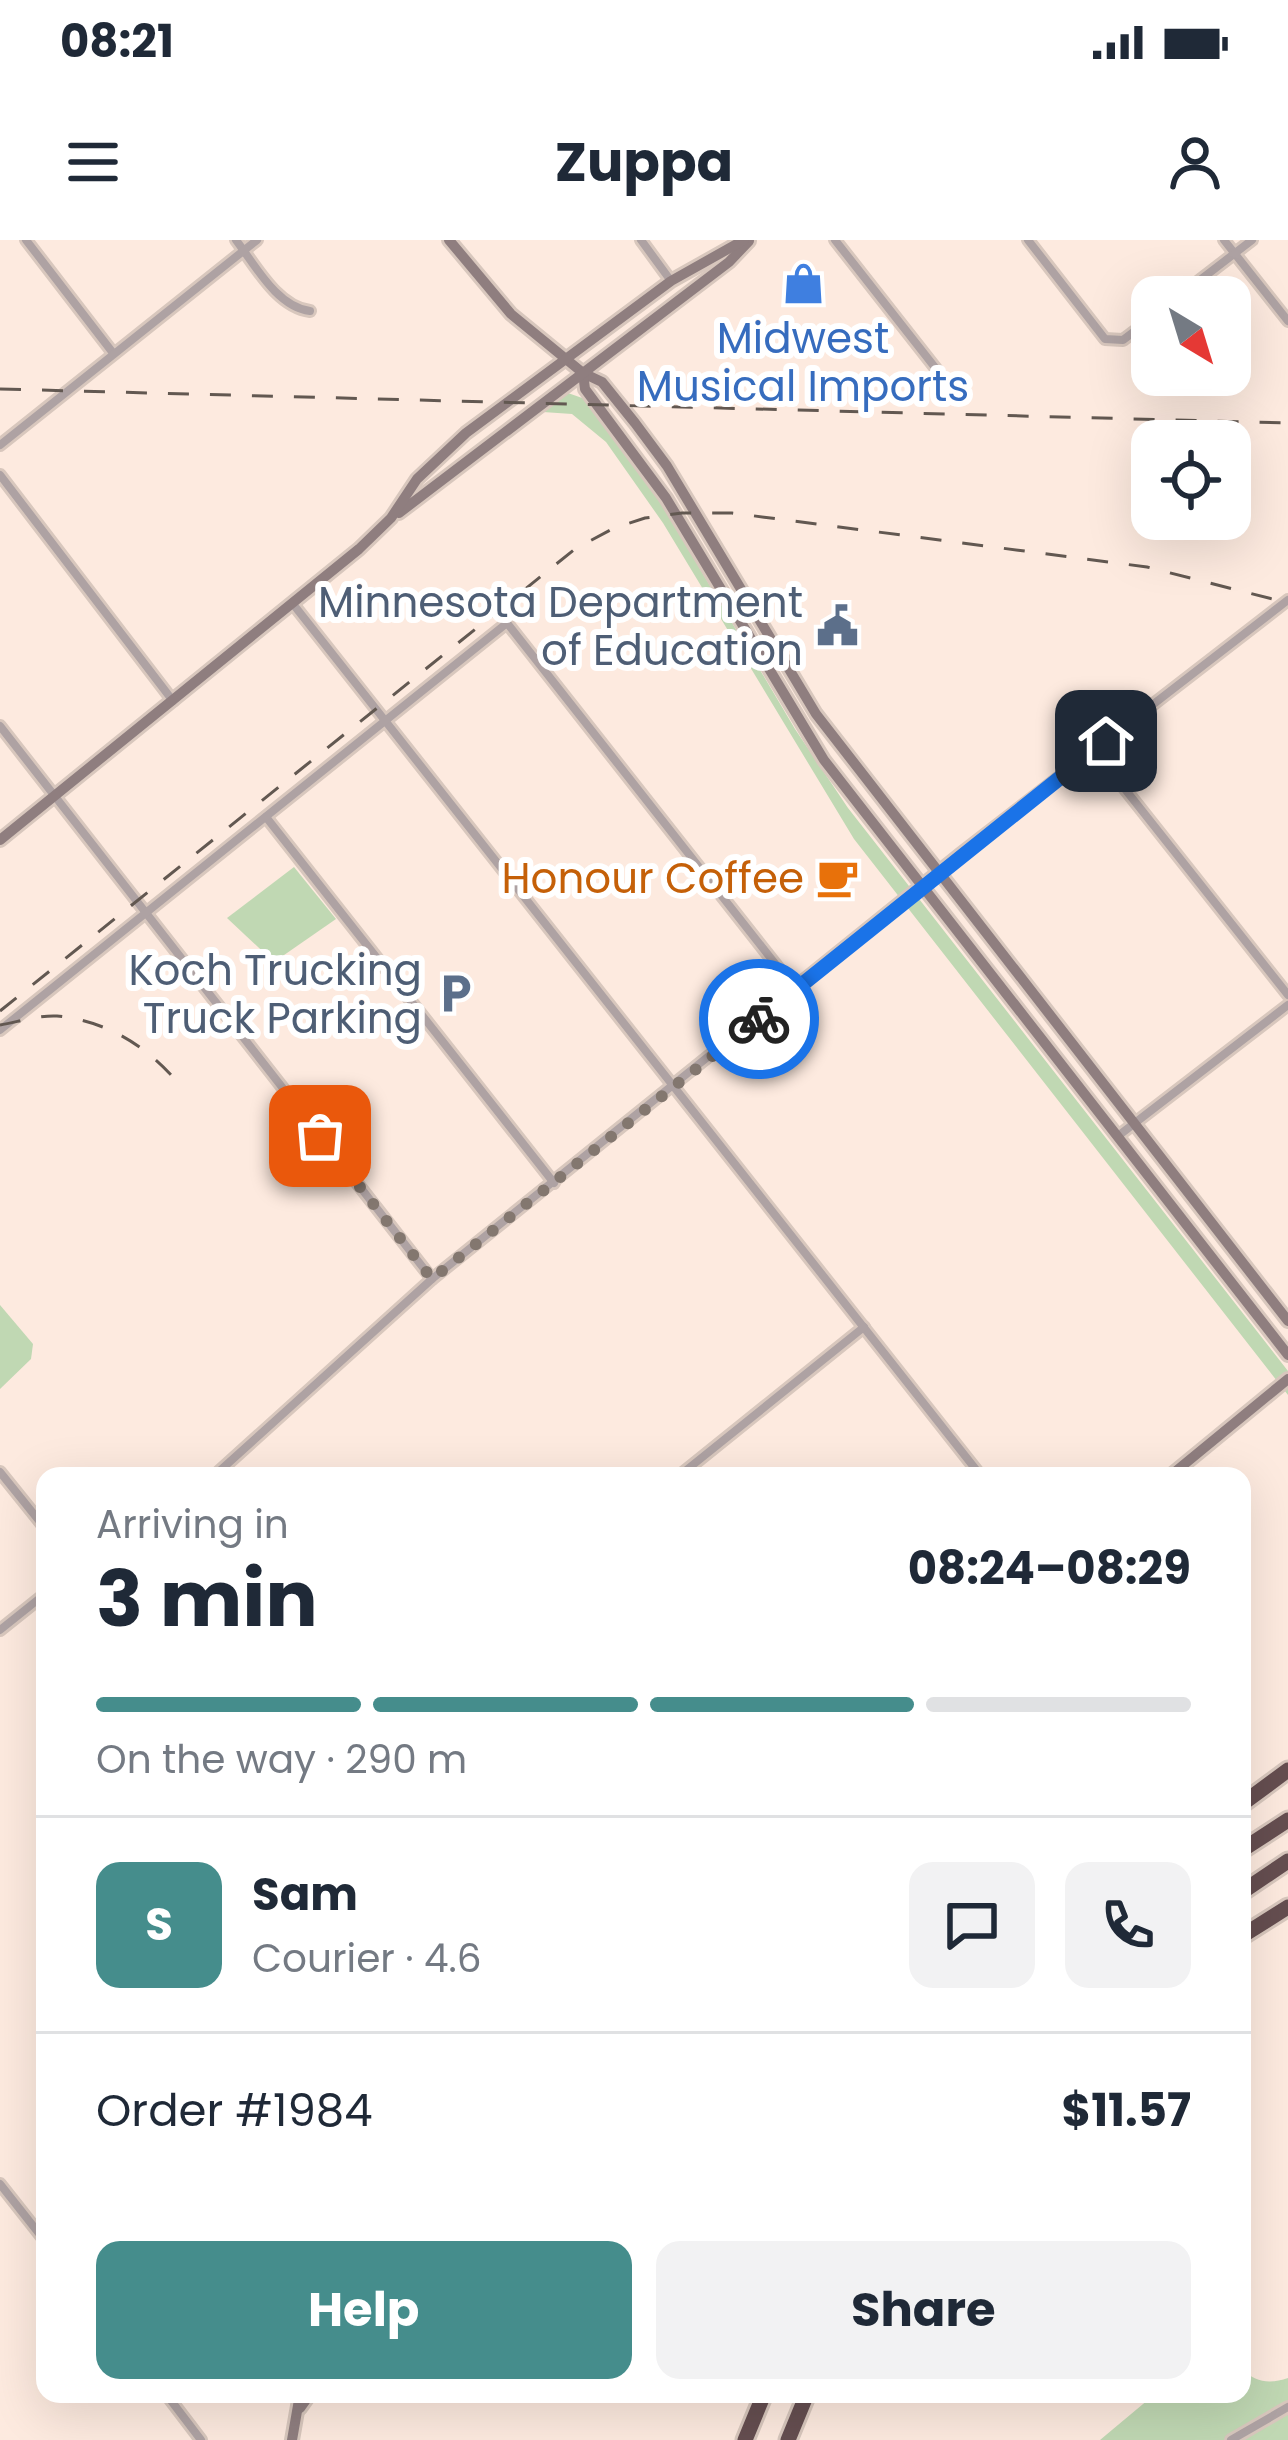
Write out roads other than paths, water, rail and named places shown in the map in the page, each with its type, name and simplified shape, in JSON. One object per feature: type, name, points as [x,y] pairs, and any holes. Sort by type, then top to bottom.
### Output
[{"type":"highway","points":[[1251,1797],[1288,1770]]},
{"type":"highway","points":[[1251,1844],[1288,1820]]},
{"type":"highway","points":[[1251,1886],[1288,1862]]},
{"type":"highway","points":[[1251,1930],[1288,1907]]},
{"type":"highway","points":[[745,2440],[760,2403]]},
{"type":"highway","points":[[789,2440],[803,2403]]},
{"type":"main road","points":[[449,240],[498,302],[565,359],[602,382],[668,466],[816,714],[1288,1322]]},
{"type":"main road","points":[[392,518],[417,479],[441,455],[671,281],[747,240]]},
{"type":"main road","points":[[0,840],[293,604],[392,518],[729,262],[747,240]]},
{"type":"main road","points":[[584,373],[585,389],[666,498],[807,735],[1288,1355]]},
{"type":"main road","points":[[1181,1467],[1288,1379]]},
{"type":"main road","points":[[292,2440],[300,2403]]},
{"type":"main road","points":[[300,2408],[304,2403]]},
{"type":"street","points":[[26,240],[113,353]]},
{"type":"street","points":[[236,240],[283,299],[294,309],[310,311]]},
{"type":"street","points":[[0,445],[256,240]]},
{"type":"street","points":[[640,240],[671,281]]},
{"type":"street","points":[[836,240],[937,370]]},
{"type":"street","points":[[1028,240],[1105,339],[1124,340],[1131,334]]},
{"type":"street","points":[[1224,240],[1288,321]]},
{"type":"street","points":[[1205,276],[1252,240]]},
{"type":"street","points":[[0,475],[172,701]]},
{"type":"street","points":[[224,1467],[432,1279],[1288,600]]},
{"type":"street","points":[[293,604],[974,1467]]},
{"type":"street","points":[[0,1030],[507,622],[795,989]]},
{"type":"street","points":[[0,726],[432,1279]]},
{"type":"street","points":[[1094,750],[1288,995]]},
{"type":"street","points":[[266,817],[554,1183]]},
{"type":"street","points":[[1116,1137],[1288,1005]]},
{"type":"street","points":[[690,1467],[864,1327]]},
{"type":"street","points":[[0,1472],[36,1517]]},
{"type":"street","points":[[0,1630],[36,1601]]},
{"type":"street","points":[[0,2184],[36,2230]]},
{"type":"street","points":[[173,2403],[202,2440]]},
{"type":"street","points":[[1231,2440],[1288,2407]]},
{"type":"railway","points":[[0,389],[1288,423]]},
{"type":"railway","points":[[0,1011],[575,549],[645,518],[732,513],[1147,567],[1288,603]]},
{"type":"railway","points":[[0,1025],[50,1016],[93,1023],[140,1047],[179,1084]]},
{"type":"place","name":"Midwest Musical Imports","points":[[803,284]]},
{"type":"place","name":"Minnesota Department of Education","points":[[837,626]]},
{"type":"place","name":"Honour Coffee","points":[[838,878]]},
{"type":"place","name":"Koch Trucking Truck Parking","points":[[456,994]]}]
